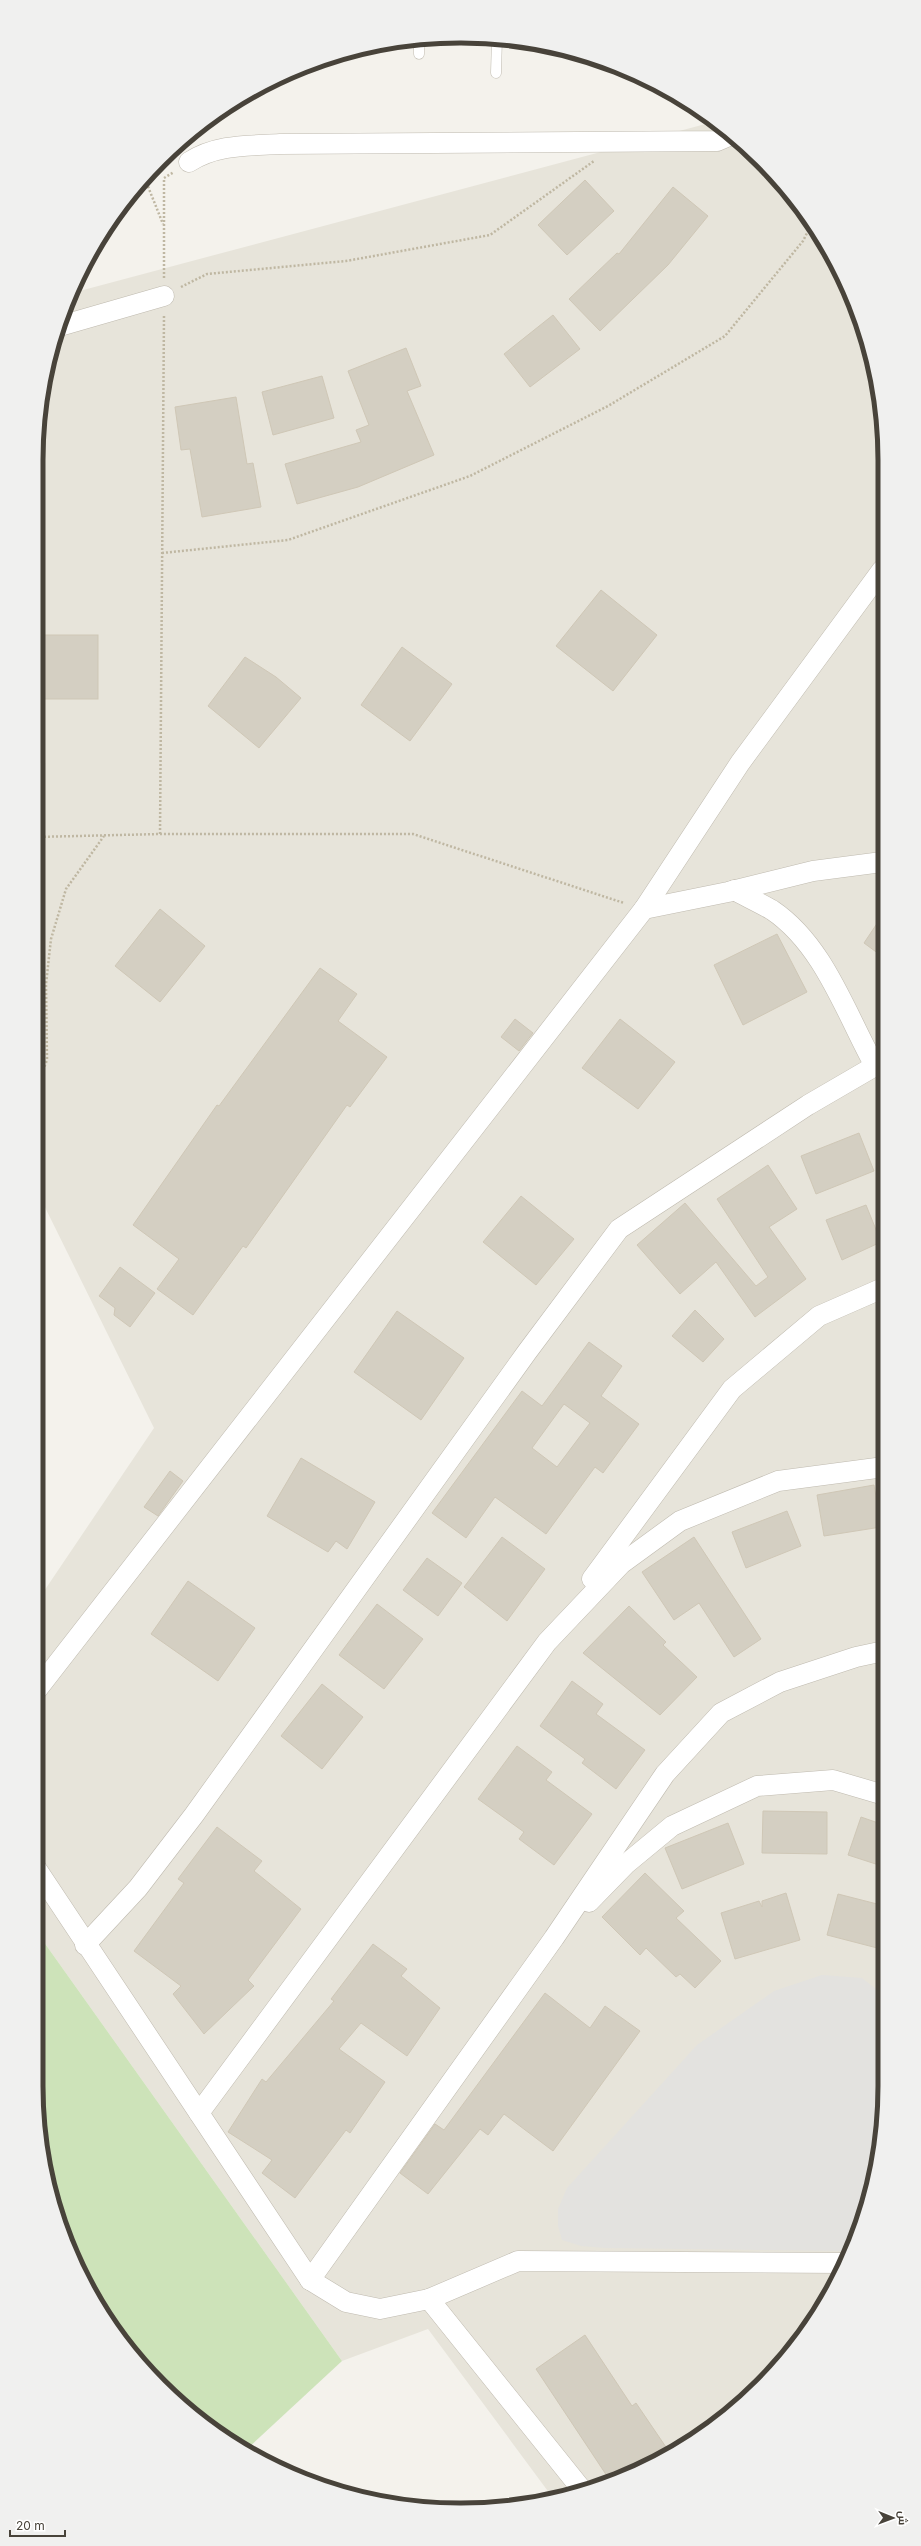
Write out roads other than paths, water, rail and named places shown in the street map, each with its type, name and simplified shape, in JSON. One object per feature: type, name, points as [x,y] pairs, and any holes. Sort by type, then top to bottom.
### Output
[{"type":"street","points":[[189,162],[204,152],[226,148],[280,144],[620,143],[718,141],[725,138]]},
{"type":"street","points":[[66,324],[164,296]]},
{"type":"street","points":[[43,1682],[644,909],[740,763],[878,575]]},
{"type":"street","points":[[644,909],[734,890],[813,871],[878,863]]},
{"type":"street","points":[[734,890],[773,911],[803,938],[832,982],[878,1065]]},
{"type":"street","points":[[85,1945],[138,1888],[194,1815],[522,1359],[619,1229],[795,1114],[878,1068]]},
{"type":"street","points":[[199,2113],[732,1390],[819,1316],[878,1290]]},
{"type":"street","points":[[547,1642],[621,1564],[680,1521],[778,1481],[878,1467]]},
{"type":"street","points":[[310,2280],[554,1938],[665,1774],[721,1713],[780,1682],[856,1657],[878,1652]]},
{"type":"street","points":[[554,1938],[626,1864],[672,1826],[757,1786],[833,1780],[878,1793]]},
{"type":"street","points":[[43,1879],[85,1945],[310,2280],[346,2302],[380,2309],[429,2299],[518,2261],[838,2263]]},
{"type":"street","points":[[429,2299],[579,2486]]},
{"type":"lane","points":[[496,45],[496,73]]},
{"type":"lane","points":[[419,46],[419,54]]}]
